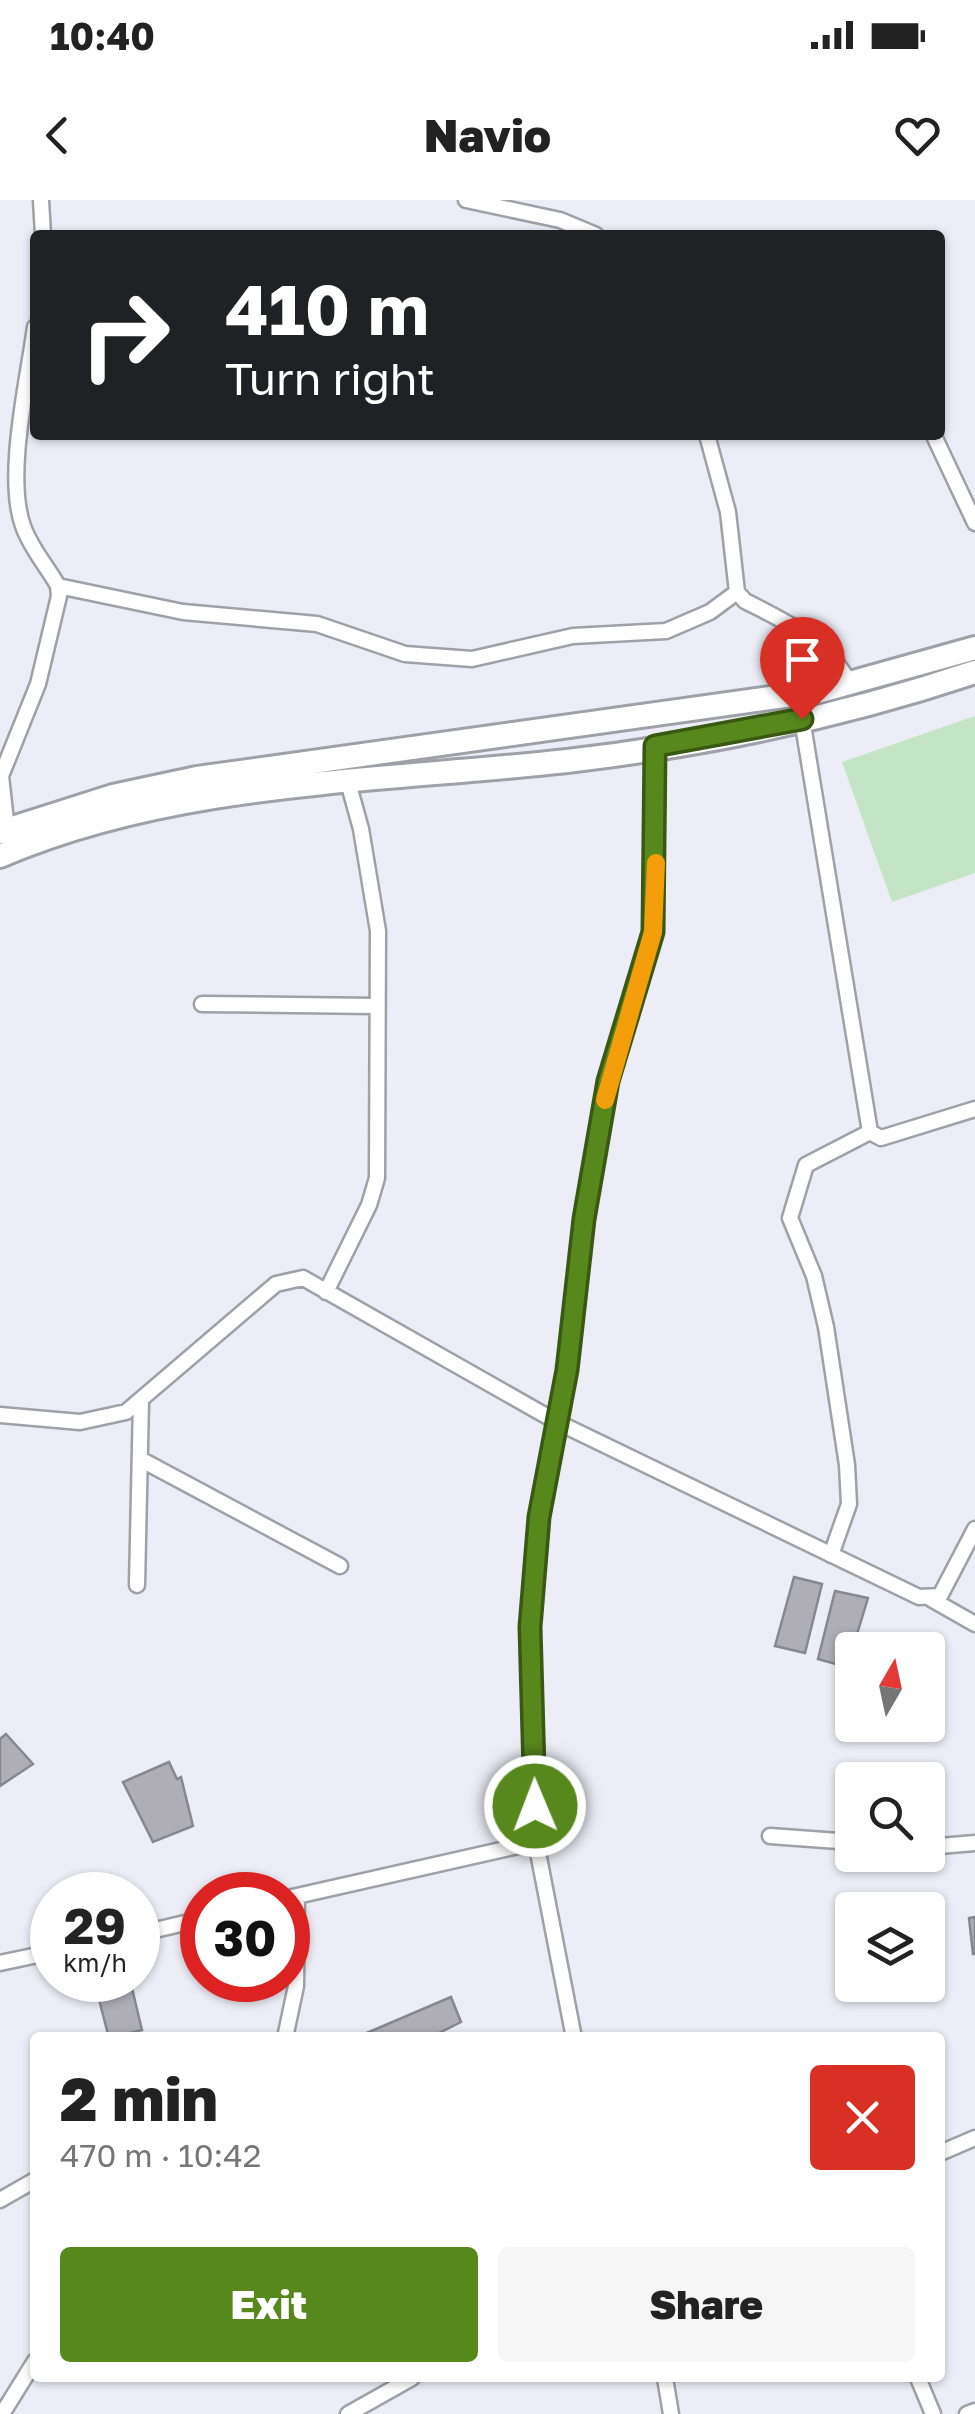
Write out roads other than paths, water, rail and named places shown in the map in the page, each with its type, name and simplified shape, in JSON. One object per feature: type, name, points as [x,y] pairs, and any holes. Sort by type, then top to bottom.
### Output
[{"type":"main road","points":[[3,831],[113,796],[197,778],[692,712],[850,684],[975,648]]},
{"type":"main road","points":[[0,856],[69,831],[192,802],[570,760],[655,746],[802,719],[975,672]]},
{"type":"street","points":[[41,200],[42,230]]},
{"type":"street","points":[[466,200],[560,220],[584,230]]},
{"type":"street","points":[[3,831],[1,776],[38,684],[56,617],[58,586],[22,525],[17,500],[20,422],[30,359]]},
{"type":"street","points":[[708,440],[728,512],[737,592],[744,601],[810,635],[832,654],[850,684]]},
{"type":"street","points":[[936,440],[975,522]]},
{"type":"street","points":[[58,586],[184,612],[317,624],[405,654],[472,660],[573,636],[666,632],[710,612],[737,592]]},
{"type":"street","points":[[802,719],[870,1132]]},
{"type":"street","points":[[573,2032],[536,1842],[530,1627],[539,1517],[608,1081],[653,932],[655,746]]},
{"type":"street","points":[[326,1292],[369,1205],[377,1178],[378,931],[362,830],[348,782]]},
{"type":"street","points":[[202,1004],[376,1006]]},
{"type":"street","points":[[870,1132],[881,1138],[975,1109]]},
{"type":"street","points":[[831,1555],[849,1504],[847,1465],[826,1326],[814,1276],[790,1218],[806,1165],[870,1132]]},
{"type":"street","points":[[0,1415],[80,1422],[108,1419],[141,1400],[276,1284],[303,1278],[556,1422],[931,1599],[975,1624]]},
{"type":"street","points":[[136,1585],[141,1400]]},
{"type":"street","points":[[140,1459],[340,1566]]},
{"type":"street","points":[[931,1599],[940,1596],[975,1529]]},
{"type":"street","points":[[770,1836],[835,1841]]},
{"type":"street","points":[[310,1893],[536,1842]]},
{"type":"street","points":[[945,1846],[975,1843]]},
{"type":"street","points":[[0,1963],[30,1957]]},
{"type":"street","points":[[285,2032],[292,2002]]},
{"type":"street","points":[[945,2151],[975,2138]]},
{"type":"street","points":[[0,2200],[30,2183]]},
{"type":"street","points":[[2,2414],[30,2369]]},
{"type":"street","points":[[348,2414],[405,2382]]},
{"type":"street","points":[[666,2382],[671,2414]]},
{"type":"street","points":[[920,2382],[933,2414]]},
{"type":"street","points":[[967,2414],[975,2411]]}]
